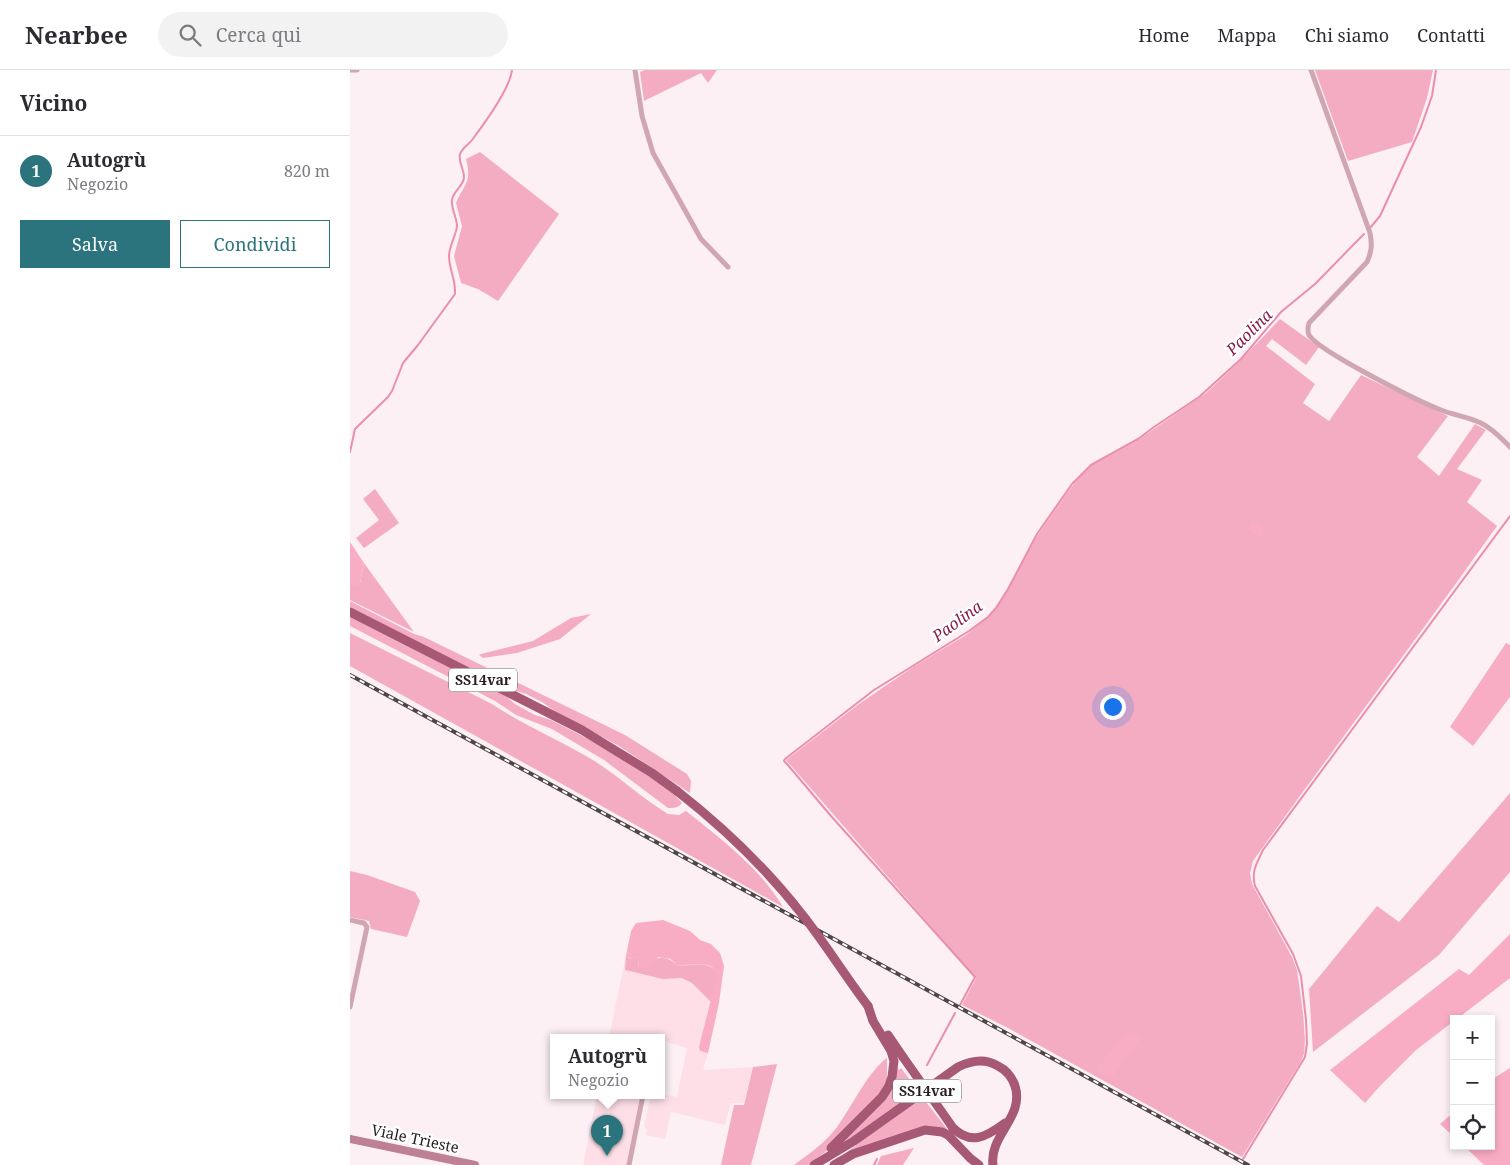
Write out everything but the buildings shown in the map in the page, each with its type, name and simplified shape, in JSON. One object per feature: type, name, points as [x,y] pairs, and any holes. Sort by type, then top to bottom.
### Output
[{"type":"highway","name":"SS14var","points":[[350,612],[582,730],[638,764],[705,813],[731,837],[802,914],[979,1165]]},
{"type":"highway","points":[[813,1165],[875,1105],[886,1090],[892,1076],[894,1061],[891,1052],[873,1021],[868,1006]]},
{"type":"highway","points":[[813,1165],[854,1141],[958,1067],[980,1060],[1001,1067],[1007,1072],[1016,1089],[1017,1102],[1015,1112],[996,1144],[993,1152],[993,1165]]},
{"type":"highway","points":[[951,1126],[964,1136],[978,1138],[991,1133],[1010,1120]]},
{"type":"highway","points":[[834,1165],[853,1154],[925,1130],[942,1132],[948,1135],[979,1165]]},
{"type":"highway","points":[[827,1165],[854,1141]]},
{"type":"main road","name":"Viale Trieste","points":[[351,1139],[474,1165]]},
{"type":"street","points":[[350,70],[357,70]]},
{"type":"street","points":[[635,70],[642,116],[653,153],[701,239],[728,267]]},
{"type":"street","points":[[1311,70],[1370,232],[1372,253],[1367,262],[1308,323],[1309,336],[1324,348],[1393,387],[1442,410],[1482,423],[1495,432],[1510,447]]},
{"type":"street","points":[[350,920],[367,925],[352,986],[350,1007]]},
{"type":"street","points":[[629,1165],[643,1099]]},
{"type":"shaded area","points":[[645,70],[717,70],[708,83],[701,73],[644,101],[640,72]]},
{"type":"shaded area","points":[[1315,70],[1433,70],[1427,98],[1412,142],[1348,161]]},
{"type":"shaded area","points":[[480,152],[559,214],[498,301],[478,289],[461,283],[454,256],[462,226],[456,203],[468,178],[466,159]]},
{"type":"shaded area","points":[[1280,319],[1319,347],[1306,365],[1272,339],[1266,346],[1315,384],[1303,403],[1329,421],[1361,375],[1448,416],[1417,457],[1439,476],[1475,424],[1486,430],[1457,469],[1482,480],[1467,502],[1497,526],[1253,861],[1250,873],[1252,884],[1292,957],[1297,970],[1305,1040],[1304,1054],[1300,1063],[1242,1157],[1008,1028],[962,1005],[976,978],[786,760],[859,704],[913,667],[966,635],[992,614],[1002,600],[1037,536],[1080,476],[1091,466],[1135,442],[1206,393]]},
{"type":"shaded area","points":[[375,489],[399,523],[364,548],[356,538],[379,520],[363,499]]},
{"type":"shaded area","points":[[1254,520],[1261,526],[1264,534],[1259,536],[1248,529]]},
{"type":"shaded area","points":[[350,542],[364,563],[360,583],[356,587],[350,582]]},
{"type":"shaded area","points":[[364,563],[414,632],[350,600],[350,582],[356,586],[360,583]]},
{"type":"shaded area","points":[[350,601],[414,634],[424,637],[625,735],[687,774],[691,781],[690,793],[619,746],[556,712],[542,702],[507,688],[350,608]]},
{"type":"shaded area","points":[[591,614],[560,639],[517,653],[483,658],[479,655],[533,641],[571,618]]},
{"type":"shaded area","points":[[350,616],[506,696],[515,704],[535,715],[551,720],[618,754],[674,794],[682,803],[679,806],[668,808],[604,760],[552,729],[516,715],[495,701],[350,626]]},
{"type":"shaded area","points":[[350,633],[492,704],[583,754],[668,814],[679,815],[686,811],[752,867],[764,880],[783,907],[350,666]]},
{"type":"shaded area","points":[[1506,643],[1510,645],[1510,697],[1473,746],[1450,727]]},
{"type":"shaded area","points":[[1510,793],[1510,872],[1439,955],[1313,1052],[1309,989],[1377,906],[1399,922]]},
{"type":"shaded area","points":[[350,871],[415,892],[420,901],[407,937],[371,929],[369,921],[350,917]]},
{"type":"shaded area","points":[[663,920],[690,931],[700,940],[711,944],[720,953],[724,966],[719,1003],[708,1053],[700,1051],[699,1047],[717,976],[714,969],[702,964],[678,966],[671,959],[658,957],[652,966],[638,968],[639,962],[636,957],[632,959],[626,956],[631,931],[636,923]]},
{"type":"shaded area","points":[[631,931],[724,966],[708,1053],[703,1070],[753,1067],[744,1103],[731,1103],[725,1125],[671,1112],[665,1139],[646,1135],[647,1129],[644,1127],[650,1099],[665,1099],[665,1095],[677,1097],[687,1048],[665,1041],[665,1034],[610,1034]]},
{"type":"shaded area","points":[[1510,934],[1510,978],[1462,1015],[1450,1015],[1450,1024],[1416,1050],[1365,1103],[1330,1070],[1459,969],[1469,975]]},
{"type":"shaded area","points":[[626,956],[631,959],[636,957],[639,962],[638,967],[654,959],[663,958],[678,966],[701,964],[711,967],[715,970],[717,977],[711,1002],[692,983],[682,978],[663,979],[625,970]]},
{"type":"shaded area","points":[[1125,1032],[1142,1035],[1113,1076],[1110,1078],[1103,1076],[1097,1069]]},
{"type":"shaded area","points":[[887,1058],[887,1081],[880,1094],[828,1150],[808,1165],[794,1165],[817,1148],[832,1133],[867,1080]]},
{"type":"shaded area","points":[[777,1064],[751,1165],[721,1165],[734,1105],[744,1105],[753,1067]]},
{"type":"shaded area","points":[[897,1068],[899,1070],[901,1068],[919,1092],[842,1145],[840,1144],[884,1098]]},
{"type":"shaded area","points":[[1510,1068],[1510,1165],[1484,1165],[1468,1150],[1495,1150],[1495,1077]]},
{"type":"shaded area","points":[[922,1097],[948,1130],[915,1130],[847,1152]]},
{"type":"shaded area","points":[[596,1099],[639,1099],[628,1165],[583,1165]]},
{"type":"shaded area","points":[[1450,1115],[1450,1133],[1440,1124]]},
{"type":"shaded area","points":[[914,1148],[903,1165],[877,1165],[881,1156]]},
{"type":"waterway","points":[[350,452],[355,429],[388,397],[403,363],[455,294],[449,256],[457,226],[452,200],[464,180],[460,154],[496,106],[507,87],[512,70]]},
{"type":"waterway","points":[[1370,228],[1380,216],[1421,127],[1432,96],[1436,70]]},
{"type":"waterway","name":"Paolina","points":[[960,1005],[975,977],[831,816],[784,761],[785,759],[874,690],[969,631],[988,617],[1008,589],[1037,534],[1072,484],[1091,465],[1138,439],[1199,397],[1241,359],[1281,312],[1315,284],[1364,234]]},
{"type":"waterway","points":[[1243,1159],[1305,1057],[1307,1043],[1301,976],[1293,954],[1255,886],[1254,871],[1257,863],[1263,850],[1510,516]]},
{"type":"waterway","name":"Paolina","points":[[927,1065],[955,1013]]},
{"type":"waterway","name":"Paolina","points":[[874,1165],[877,1159]]},
{"type":"railway","points":[[350,675],[1248,1165]]},
{"type":"place","name":"Autogrù","points":[[607,1156]]}]
